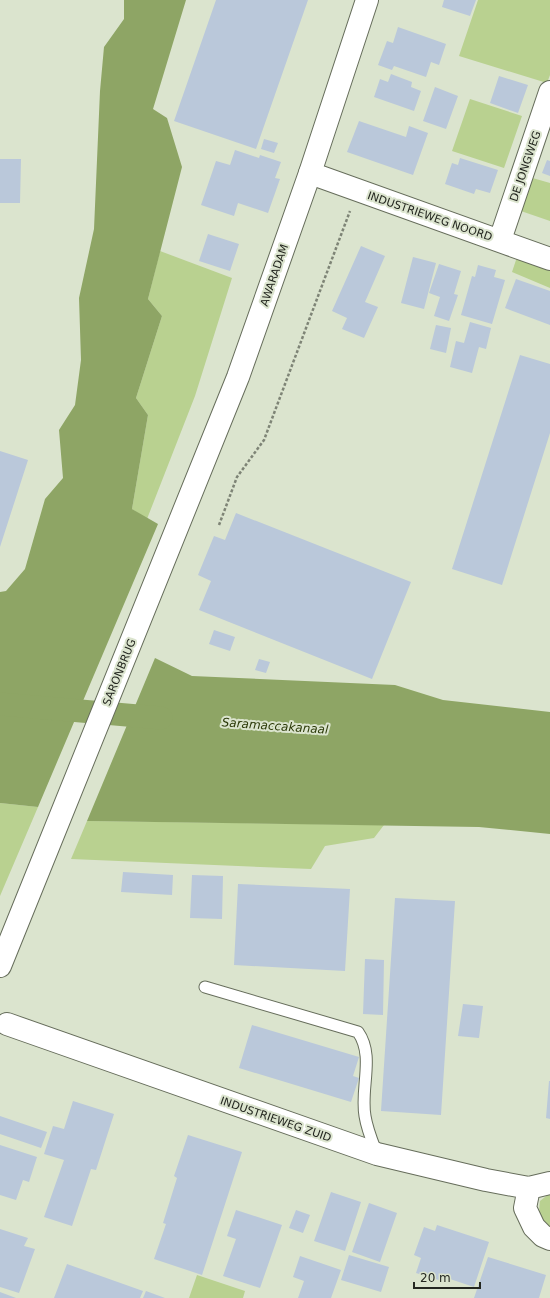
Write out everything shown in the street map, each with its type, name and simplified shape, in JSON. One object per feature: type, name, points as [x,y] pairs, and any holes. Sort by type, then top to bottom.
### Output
[{"type":"street","name":"AWARADAM","points":[[238,377],[310,173],[367,0]]},
{"type":"street","name":"DE JONGWEG","points":[[500,240],[550,92]]},
{"type":"street","name":"INDUSTRIEWEG NOORD","points":[[310,173],[550,259]]},
{"type":"street","name":"SARONBRUG","points":[[0,966],[238,377]]},
{"type":"street","name":"INDUSTRIEWEG ZUID","points":[[7,1024],[377,1154],[486,1180],[529,1188],[550,1183]]},
{"type":"street","points":[[529,1188],[525,1208],[534,1227],[543,1236],[550,1239]]},
{"type":"lane","points":[[204,987],[358,1032],[363,1039],[366,1050],[364,1115],[377,1154]]},
{"type":"path","points":[[219,526],[237,477],[264,440],[358,190]]},
{"type":"shaded area","points":[[478,0],[550,0],[550,75],[547,83],[459,56]]},
{"type":"shaded area","points":[[470,99],[522,116],[504,168],[452,151]]},
{"type":"shaded area","points":[[529,177],[550,183],[550,221],[518,210]]},
{"type":"shaded area","points":[[160,251],[232,278],[195,396],[147,519],[132,509],[148,415],[136,398],[162,316],[148,299]]},
{"type":"shaded area","points":[[517,257],[550,270],[550,288],[512,272]]},
{"type":"shaded area","points":[[0,803],[38,807],[0,896]]},
{"type":"shaded area","points":[[87,821],[384,825],[374,838],[325,846],[311,869],[71,859]]},
{"type":"shaded area","points":[[550,1193],[550,1229],[540,1217],[539,1210],[540,1201]]},
{"type":"shaded area","points":[[197,1275],[245,1291],[243,1298],[189,1298]]},
{"type":"water","points":[[124,0],[186,0],[153,109],[167,118],[182,167],[148,299],[162,316],[136,398],[148,415],[132,509],[158,524],[38,807],[0,803],[0,592],[6,591],[25,569],[45,499],[63,478],[59,430],[75,405],[81,360],[79,298],[94,229],[100,91],[104,47],[124,19]]},
{"type":"water","points":[[155,658],[192,676],[395,685],[443,700],[550,712],[550,834],[479,827],[87,821]]},
{"type":"building","points":[[216,0],[308,0],[256,149],[174,121]]},
{"type":"building","points":[[444,0],[476,0],[470,16],[442,7]]},
{"type":"building","points":[[398,27],[446,44],[439,65],[431,62],[426,77],[394,66],[392,70],[378,65],[387,41],[393,43]]},
{"type":"building","points":[[391,74],[412,82],[411,87],[421,91],[414,111],[374,97],[380,79],[388,82]]},
{"type":"building","points":[[499,76],[528,85],[518,113],[490,103]]},
{"type":"building","points":[[435,87],[458,96],[446,129],[423,121]]},
{"type":"building","points":[[359,121],[406,137],[409,126],[428,133],[413,175],[347,152]]},
{"type":"building","points":[[264,139],[278,143],[274,153],[261,149]]},
{"type":"building","points":[[235,150],[259,158],[260,155],[281,162],[275,178],[280,179],[268,213],[238,203],[234,216],[201,205],[216,161],[230,165]]},
{"type":"building","points":[[460,158],[498,170],[490,193],[476,189],[474,194],[445,184],[452,163],[458,165]]},
{"type":"building","points":[[0,159],[21,159],[20,203],[0,203]]},
{"type":"building","points":[[547,160],[550,161],[550,176],[542,173]]},
{"type":"building","points":[[208,234],[239,244],[230,271],[199,261]]},
{"type":"building","points":[[361,246],[385,256],[365,302],[378,307],[364,338],[342,329],[347,318],[332,311]]},
{"type":"building","points":[[413,257],[436,263],[424,309],[401,303]]},
{"type":"building","points":[[439,264],[461,271],[454,294],[458,295],[449,321],[434,316],[440,297],[429,293]]},
{"type":"building","points":[[478,265],[496,270],[494,277],[505,280],[492,324],[461,315],[472,276],[475,277]]},
{"type":"building","points":[[516,279],[550,291],[550,325],[505,308]]},
{"type":"building","points":[[470,322],[491,328],[486,349],[479,347],[472,373],[450,367],[456,341],[464,343]]},
{"type":"building","points":[[436,325],[451,328],[446,353],[430,349]]},
{"type":"building","points":[[520,355],[550,364],[550,433],[502,585],[452,569]]},
{"type":"building","points":[[0,451],[28,460],[0,547]]},
{"type":"building","points":[[236,513],[411,582],[372,679],[199,610],[211,581],[198,575],[214,536],[225,540]]},
{"type":"building","points":[[214,630],[235,637],[230,651],[209,644]]},
{"type":"building","points":[[259,659],[270,662],[266,673],[255,670]]},
{"type":"building","points":[[123,872],[173,875],[172,895],[121,892]]},
{"type":"building","points":[[192,875],[223,876],[222,919],[190,918]]},
{"type":"building","points":[[238,884],[350,889],[345,971],[234,965]]},
{"type":"building","points":[[395,898],[455,901],[441,1115],[381,1111]]},
{"type":"building","points":[[365,959],[384,960],[383,1015],[363,1014]]},
{"type":"building","points":[[463,1004],[483,1006],[479,1038],[458,1036]]},
{"type":"building","points":[[252,1025],[359,1057],[353,1076],[359,1078],[351,1102],[239,1068]]},
{"type":"building","points":[[550,1081],[550,1119],[546,1118]]},
{"type":"building","points":[[73,1101],[114,1114],[96,1170],[91,1169],[72,1226],[44,1217],[64,1160],[44,1154],[53,1126],[64,1129]]},
{"type":"building","points":[[0,1116],[47,1132],[41,1148],[0,1134]]},
{"type":"building","points":[[188,1135],[242,1152],[202,1275],[154,1259],[166,1224],[163,1223],[177,1178],[174,1176]]},
{"type":"building","points":[[0,1145],[37,1157],[29,1182],[23,1180],[16,1200],[0,1195]]},
{"type":"building","points":[[331,1192],[361,1202],[345,1251],[314,1241]]},
{"type":"building","points":[[369,1203],[397,1213],[380,1262],[352,1252]]},
{"type":"building","points":[[236,1210],[282,1225],[260,1288],[223,1276],[236,1239],[227,1236]]},
{"type":"building","points":[[296,1210],[310,1215],[303,1233],[289,1228]]},
{"type":"building","points":[[437,1225],[489,1242],[474,1287],[444,1277],[442,1281],[416,1273],[421,1258],[414,1255],[424,1227],[435,1231]]},
{"type":"building","points":[[0,1229],[28,1238],[24,1246],[35,1249],[19,1293],[0,1287]]},
{"type":"building","points":[[349,1255],[389,1267],[381,1292],[341,1280]]},
{"type":"building","points":[[300,1256],[341,1270],[331,1298],[298,1298],[304,1281],[293,1277]]},
{"type":"building","points":[[488,1257],[546,1275],[539,1298],[474,1298]]},
{"type":"building","points":[[67,1264],[143,1291],[140,1298],[54,1298]]},
{"type":"building","points":[[146,1291],[165,1298],[143,1298]]},
{"type":"building","points":[[0,1292],[16,1298],[0,1298]]},
{"type":"waterway","name":"Saramaccakanaal","points":[[0,704],[161,718]]}]
